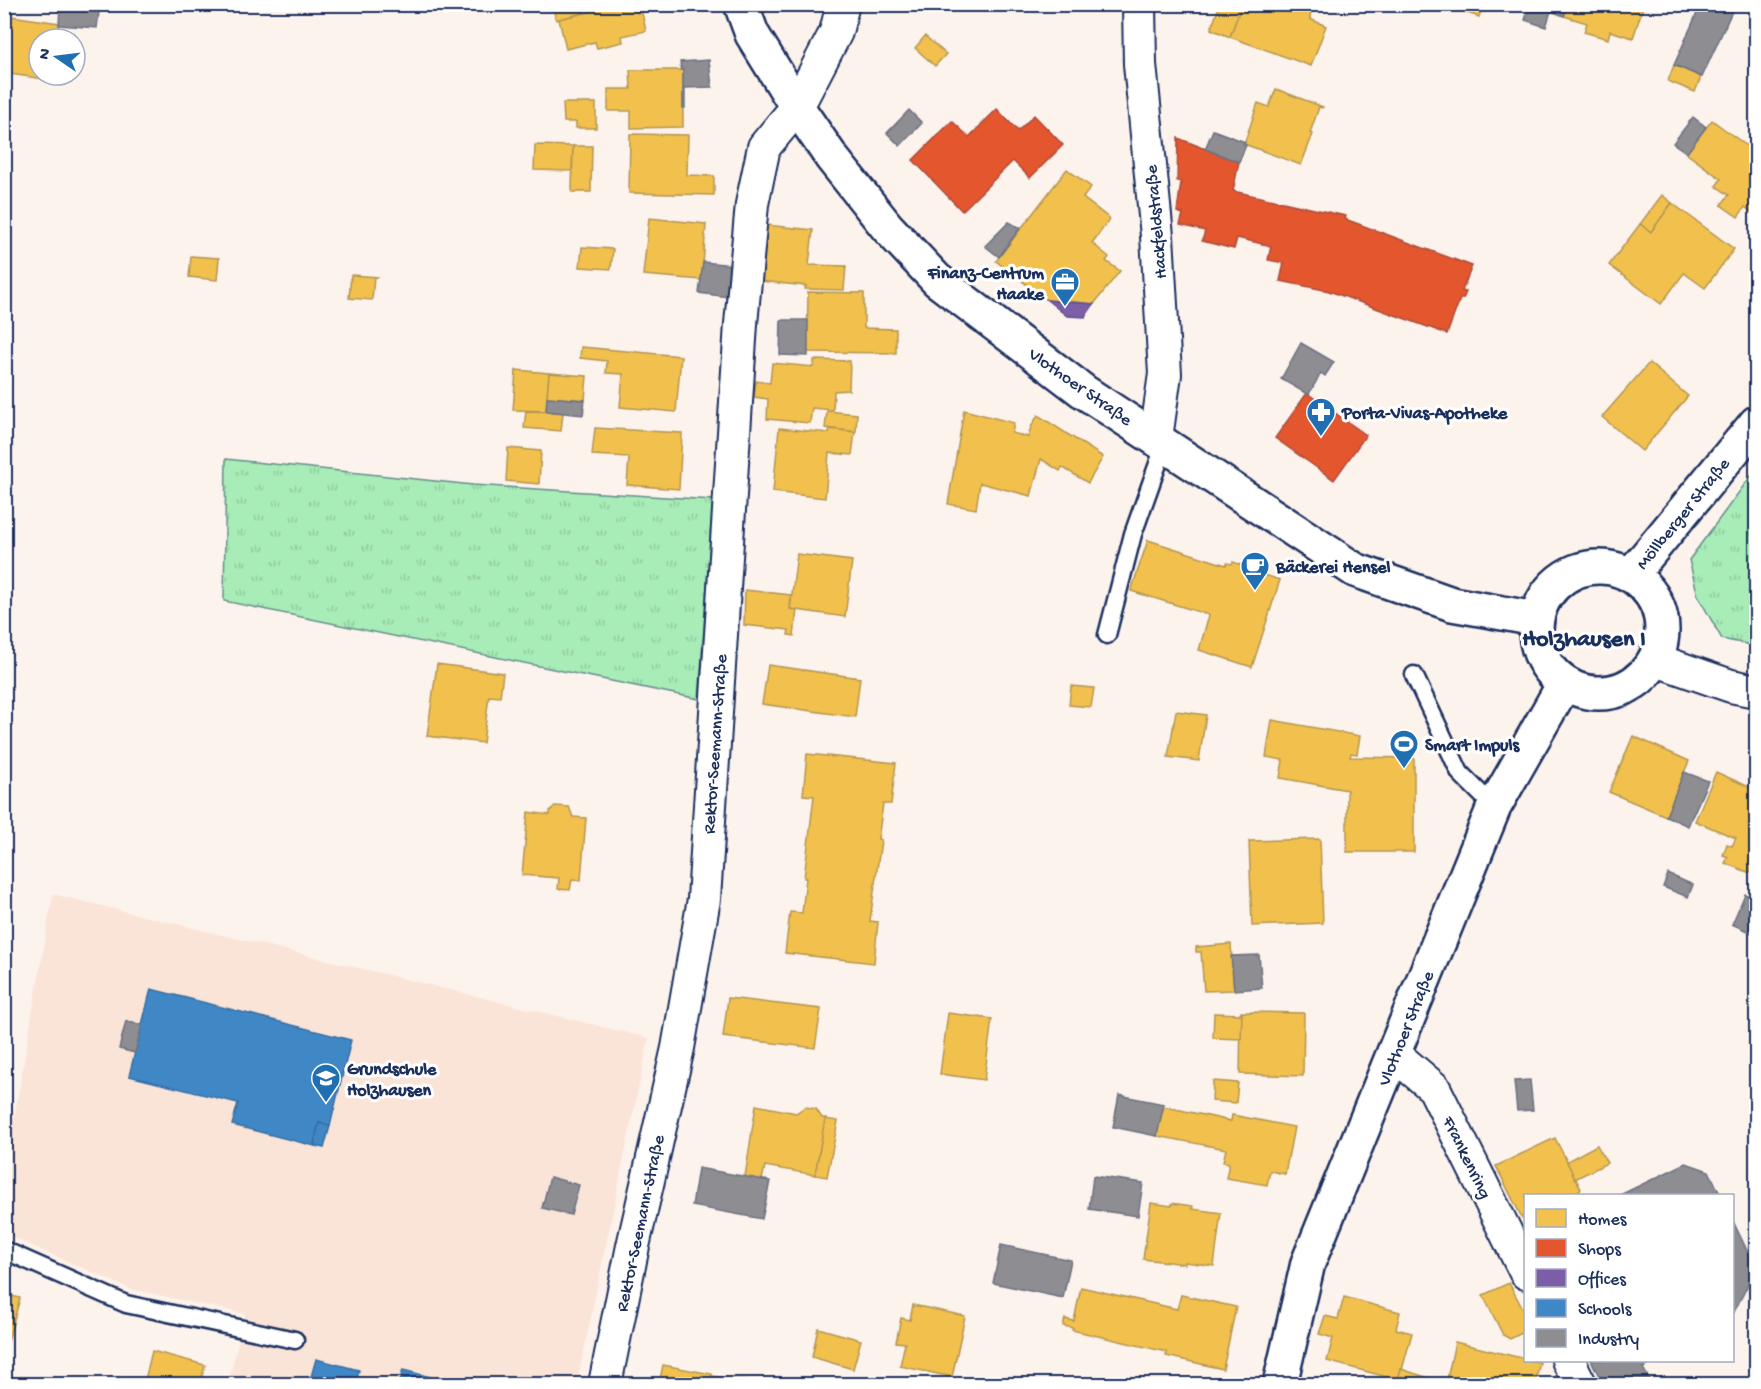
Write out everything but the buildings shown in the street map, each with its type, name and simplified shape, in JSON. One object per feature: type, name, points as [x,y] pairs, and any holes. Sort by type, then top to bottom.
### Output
[{"type":"street","name":"Vlothoer Straße","points":[[741,4],[752,33],[796,107],[832,158],[887,227],[937,280],[1083,391],[1355,570],[1452,604],[1536,619]]},
{"type":"street","name":"Rektor-Seemann-Straße","points":[[605,1384],[633,1246],[678,1048],[704,899],[740,336],[752,204],[764,147],[796,107],[836,32],[843,4]]},
{"type":"street","name":"Hackfeldstraße","points":[[1139,4],[1140,64],[1157,237],[1165,374],[1160,441]]},
{"type":"street","name":"Möllberger Straße","points":[[1631,575],[1756,423]]},
{"type":"street","points":[[1608,567],[1631,575],[1654,597],[1663,630],[1656,660],[1638,681],[1604,694],[1564,684],[1545,664],[1536,641],[1536,619],[1544,598],[1572,573],[1608,567]]},
{"type":"street","points":[[1656,660],[1731,686],[1756,691]]},
{"type":"street","name":"Vlothoer Straße","points":[[1280,1384],[1308,1263],[1494,807],[1564,684]]},
{"type":"street","name":"Frankenring","points":[[1394,1054],[1434,1088],[1524,1270]]},
{"type":"street","points":[[1569,1362],[1580,1384]]},
{"type":"lane","points":[[1107,635],[1160,441]]},
{"type":"lane","points":[[1414,675],[1460,773],[1494,807]]},
{"type":"lane","points":[[4,1250],[126,1304],[295,1340]]},
{"type":"shaded area","name":"Grundschule Holzhausen","points":[[53,894],[649,1038],[577,1384],[228,1384],[245,1314],[130,1289],[5,1234],[5,1170]]},
{"type":"green space","points":[[226,459],[473,485],[713,500],[699,699],[224,601]]},
{"type":"green space","points":[[1756,469],[1756,646],[1722,639],[1698,596],[1689,560]]},
{"type":"place","name":"Finanz-Centrum Haake","points":[[1065,308]]},
{"type":"place","name":"Porta-Vivas-Apotheke","points":[[1321,438]]},
{"type":"place","name":"Bäckerei Hensel","points":[[1255,592]]},
{"type":"place","name":"Smart Impuls","points":[[1404,770]]},
{"type":"place","name":"Grundschule Holzhausen","points":[[326,1104]]},
{"type":"district","name":"Holzhausen I","points":[[1584,637]]}]
